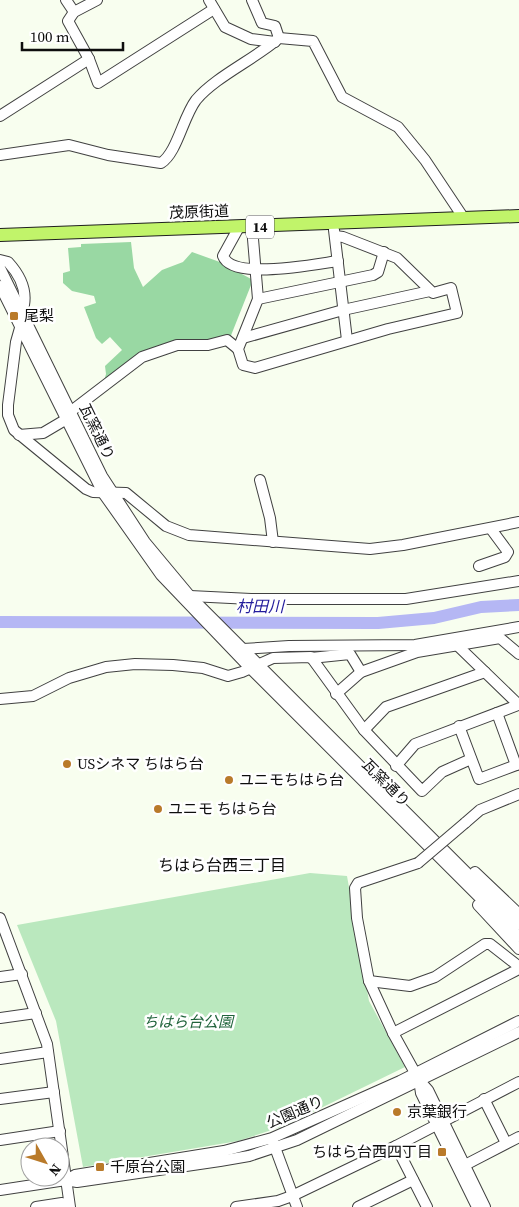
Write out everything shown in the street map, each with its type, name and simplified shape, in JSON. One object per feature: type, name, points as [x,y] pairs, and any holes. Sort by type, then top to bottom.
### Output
[{"type":"main road","name":"茂原街道","points":[[0,235],[239,227],[334,230],[461,218],[519,216]]},
{"type":"street","points":[[66,0],[74,12]]},
{"type":"street","points":[[96,0],[74,12],[68,22],[89,59],[98,83],[212,4],[225,26],[251,39],[314,41],[342,97],[398,127],[426,160],[461,214],[461,218]]},
{"type":"street","points":[[252,0],[262,23],[275,26],[277,40]]},
{"type":"street","points":[[0,156],[69,145],[108,155],[161,163],[168,157],[186,115],[202,94],[277,40]]},
{"type":"street","points":[[0,116],[89,59]]},
{"type":"street","points":[[239,227],[224,252],[224,261],[235,267],[256,271],[338,261]]},
{"type":"street","points":[[238,349],[258,299],[252,227]]},
{"type":"street","points":[[334,230],[343,237],[397,258],[430,291]]},
{"type":"street","points":[[334,230],[347,340]]},
{"type":"street","points":[[258,299],[378,272],[384,252]]},
{"type":"street","points":[[0,260],[8,262],[20,280],[25,299],[24,305],[18,308]]},
{"type":"street","name":"瓦窯通り","points":[[0,268],[67,416]]},
{"type":"street","name":"瓦窯通り","points":[[0,286],[20,328],[107,493],[135,541],[187,598],[254,666],[439,850],[519,925]]},
{"type":"street","points":[[19,435],[24,432],[43,433],[114,380],[130,364],[155,351],[177,345],[208,345],[227,340],[238,349],[243,365],[255,368],[347,340],[457,313],[451,288],[343,310],[243,338]]},
{"type":"street","points":[[20,328],[16,342],[8,415],[10,424],[19,435],[86,488],[107,493],[126,493],[166,526],[190,535],[370,549],[403,545],[519,522]]},
{"type":"street","points":[[260,480],[270,518],[273,542]]},
{"type":"street","points":[[479,566],[505,557],[508,552],[491,529]]},
{"type":"street","points":[[187,598],[406,599],[519,581]]},
{"type":"street","points":[[238,649],[288,646],[415,645],[519,627]]},
{"type":"street","points":[[336,694],[361,672],[417,652],[459,647],[500,638],[519,654]]},
{"type":"street","points":[[396,766],[415,744],[519,705],[459,647]]},
{"type":"street","points":[[0,699],[33,696],[80,674],[125,664],[194,667],[228,676],[273,658],[286,656],[312,658],[350,654],[361,672]]},
{"type":"street","points":[[312,658],[336,694],[364,730],[396,766],[422,791],[442,772],[471,759]]},
{"type":"street","points":[[364,730],[386,707],[485,672]]},
{"type":"street","points":[[459,726],[479,779],[518,765],[497,713]]},
{"type":"street","points":[[485,1207],[465,1165],[421,1093],[417,1076],[368,982],[355,888],[358,883],[418,863],[480,810],[519,794]]},
{"type":"street","points":[[519,914],[497,891],[453,853],[439,850],[441,866],[519,948]]},
{"type":"street","name":"瓦窯通り","points":[[439,850],[519,937]]},
{"type":"street","points":[[0,918],[2,930],[22,974],[48,1052],[61,1137]]},
{"type":"street","points":[[368,982],[410,986],[435,977],[485,944],[490,944],[517,965],[517,970],[394,1033]]},
{"type":"street","points":[[0,977],[22,974]]},
{"type":"street","points":[[0,1018],[36,1013]]},
{"type":"street","name":"公園通り","points":[[70,1181],[77,1182],[220,1161],[273,1143],[297,1140],[519,1021]]},
{"type":"street","name":"公園通り","points":[[417,1076],[519,1032]]},
{"type":"street","points":[[0,1059],[48,1052]]},
{"type":"street","points":[[236,1207],[278,1201],[292,1196],[396,1146],[519,1082]]},
{"type":"street","points":[[0,1100],[54,1092]]},
{"type":"street","points":[[484,1099],[506,1143]]},
{"type":"street","points":[[439,1122],[477,1207]]},
{"type":"street","points":[[0,1140],[60,1131]]},
{"type":"street","points":[[465,1165],[519,1137]]},
{"type":"street","points":[[273,1143],[297,1207]]},
{"type":"street","points":[[396,1146],[427,1207]]},
{"type":"street","points":[[358,1207],[413,1180]]},
{"type":"street","name":"公園通り","points":[[0,1190],[20,1187]]},
{"type":"street","points":[[37,1207],[66,1205],[66,1187]]},
{"type":"green space","points":[[131,242],[134,268],[143,287],[162,270],[183,262],[192,252],[242,270],[240,273],[253,280],[228,343],[178,349],[154,356],[132,368],[108,389],[104,381],[106,374],[105,366],[122,350],[110,337],[102,344],[96,338],[84,307],[96,303],[94,296],[72,291],[63,283],[63,273],[70,271],[68,248],[81,247],[81,244]]},
{"type":"green space","name":"ちはら台公園","points":[[310,873],[347,876],[369,1001],[405,1067],[284,1126],[238,1141],[83,1167],[56,1021],[17,925]]},
{"type":"waterway","name":"村田川","points":[[0,622],[378,623],[434,618],[481,607],[519,605]]},
{"type":"place","name":"尾梨","points":[[14,316]]},
{"type":"place","name":"USシネマ ちはら台","points":[[67,764]]},
{"type":"place","name":"ユニモちはら台","points":[[229,780]]},
{"type":"place","name":"ユニモ ちはら台","points":[[158,809]]},
{"type":"place","name":"京葉銀行","points":[[397,1112]]},
{"type":"place","name":"ちはら台西四丁目","points":[[442,1152]]},
{"type":"place","name":"千原台公園","points":[[100,1167]]},
{"type":"district","name":"ちはら台西三丁目","points":[[222,865]]}]
